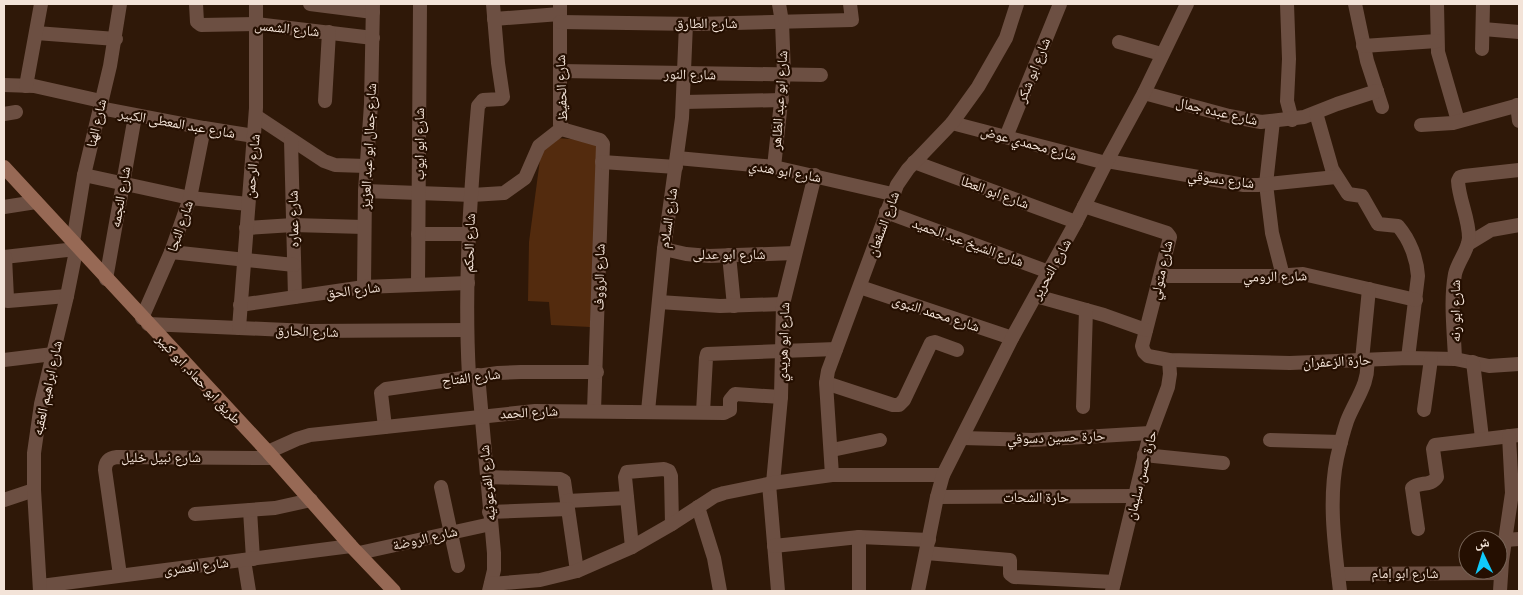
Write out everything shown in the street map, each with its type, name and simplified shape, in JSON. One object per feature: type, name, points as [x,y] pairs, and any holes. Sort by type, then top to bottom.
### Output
[{"type":"main road","name":"طريق ابو حماد, ابو كبير","points":[[4,167],[394,591]]},
{"type":"street","points":[[26,86],[41,4]]},
{"type":"street","name":"شارع الهنا","points":[[76,246],[84,175],[116,39],[120,4]]},
{"type":"street","name":"شارع الشمس","points":[[196,4],[197,22],[201,25],[256,24],[373,38]]},
{"type":"street","name":"شارع الرحمن","points":[[239,328],[256,116],[256,4]]},
{"type":"street","points":[[310,4],[373,8]]},
{"type":"street","name":"شارع ابو ايوب","points":[[418,284],[420,4]]},
{"type":"street","points":[[493,4],[494,19]]},
{"type":"street","name":"شارع ابو عبد الظاهر","points":[[774,167],[784,74],[780,4]]},
{"type":"street","name":"شارع الطارق","points":[[494,19],[560,13],[686,24],[852,20],[850,4]]},
{"type":"street","name":"شارع السقعان","points":[[832,475],[832,450],[826,383],[828,371],[860,287],[892,194],[914,162],[952,123],[978,87],[1006,38],[1017,4]]},
{"type":"street","name":"شارع ابو شكر","points":[[1006,137],[1060,4]]},
{"type":"street","name":"شارع التحرير","points":[[918,591],[943,476],[1012,338],[1076,222],[1144,92],[1187,4]]},
{"type":"street","points":[[1287,4],[1289,60],[1287,101],[1292,120]]},
{"type":"street","points":[[1355,4],[1363,46],[1382,107]]},
{"type":"street","points":[[1437,4],[1438,52],[1458,121]]},
{"type":"street","points":[[1482,49],[1483,4]]},
{"type":"street","name":"شارع جمال ابو عبد العزيز","points":[[364,287],[365,191],[371,104],[373,8]]},
{"type":"street","name":"شارع الحفيظ","points":[[560,13],[559,122],[562,128],[600,140],[602,144]]},
{"type":"street","name":"شارع الحكم","points":[[474,376],[467,330],[469,234],[477,110],[482,100],[499,99],[503,95],[494,19]]},
{"type":"street","name":"شارع السلام","points":[[648,411],[664,249],[684,102],[686,24]]},
{"type":"street","points":[[1483,29],[1519,32]]},
{"type":"street","points":[[325,101],[329,32]]},
{"type":"street","points":[[36,33],[116,39]]},
{"type":"street","points":[[1363,46],[1437,41]]},
{"type":"street","points":[[1119,42],[1161,54]]},
{"type":"street","name":"شارع النور","points":[[560,71],[685,74],[821,74]]},
{"type":"street","name":"شارع عبد المعطى الكبير","points":[[4,85],[26,86],[135,116],[254,136]]},
{"type":"street","name":"شارع عبده جمال","points":[[1144,92],[1230,116],[1261,122],[1292,120],[1377,91]]},
{"type":"street","points":[[684,102],[782,100]]},
{"type":"street","points":[[1421,125],[1458,121],[1518,105],[1519,121]]},
{"type":"street","points":[[1316,113],[1329,161],[1336,177],[1348,194],[1362,196],[1378,224],[1394,225],[1400,229],[1415,254],[1418,276],[1408,358]]},
{"type":"street","name":"شارع النجمه","points":[[106,278],[135,116]]},
{"type":"street","points":[[256,116],[324,161],[335,165],[366,166]]},
{"type":"street","points":[[1273,121],[1266,184],[1272,233],[1283,276]]},
{"type":"street","name":"شارع محمدي عوض","points":[[952,123],[1106,162]]},
{"type":"street","name":"شارع النجا","points":[[145,321],[172,252],[190,198],[204,128]]},
{"type":"street","points":[[365,191],[472,195],[504,193],[525,178],[539,146],[562,128]]},
{"type":"street","name":"شارع عماره","points":[[291,140],[295,298]]},
{"type":"street","name":"شارع الرؤوف","points":[[594,410],[597,372],[602,144]]},
{"type":"street","name":"شارع ابو هندي","points":[[602,162],[676,162],[774,167],[892,194]]},
{"type":"street","name":"شارع ابو العطا","points":[[914,162],[1076,222]]},
{"type":"street","name":"شارع دسوقي","points":[[1106,162],[1244,184],[1266,184],[1336,177]]},
{"type":"street","name":"شارع ابو رنه","points":[[1455,359],[1453,288],[1456,271],[1468,244],[1468,230],[1458,180],[1464,176],[1519,170]]},
{"type":"street","points":[[84,175],[190,198],[248,204]]},
{"type":"street","name":"شارع ابو هريدي","points":[[778,591],[771,483],[781,397],[783,304],[815,176]]},
{"type":"street","points":[[4,207],[36,202]]},
{"type":"street","name":"شارع متولي","points":[[1084,206],[1169,235],[1170,240],[1142,346],[1144,352],[1154,358]]},
{"type":"street","name":"شارع الشيخ عبد الحميد","points":[[886,212],[1049,272]]},
{"type":"street","points":[[246,228],[293,225],[364,227]]},
{"type":"street","points":[[1468,244],[1491,230],[1519,225]]},
{"type":"street","points":[[418,234],[469,234]]},
{"type":"street","points":[[67,296],[8,301],[4,257],[76,246]]},
{"type":"street","name":"شارع ابراهيم العقبه","points":[[41,589],[34,490],[34,453],[43,395],[67,296],[76,246]]},
{"type":"street","name":"شارع ابو عدلى","points":[[664,249],[698,256],[795,253]]},
{"type":"street","points":[[172,252],[294,265]]},
{"type":"street","points":[[729,255],[734,306]]},
{"type":"street","name":"شارع الرومي","points":[[1160,276],[1314,275],[1416,300]]},
{"type":"street","name":"شارع الحق","points":[[240,305],[364,287],[468,283]]},
{"type":"street","name":"شارع محمد النبوى","points":[[860,287],[1012,338]]},
{"type":"street","points":[[1340,591],[1332,503],[1334,474],[1348,419],[1366,382],[1368,367],[1365,360],[1369,289]]},
{"type":"street","points":[[1036,296],[1146,330]]},
{"type":"street","points":[[659,302],[734,306],[783,304]]},
{"type":"street","points":[[1083,407],[1086,310]]},
{"type":"street","name":"شارع الحارق","points":[[145,321],[239,328],[341,332],[467,330]]},
{"type":"street","points":[[826,383],[892,405],[899,405],[904,400],[931,343],[935,342],[958,350]]},
{"type":"street","points":[[703,412],[706,358],[708,354],[836,349]]},
{"type":"street","points":[[4,360],[54,354]]},
{"type":"street","name":"حارة الزعفران","points":[[1154,358],[1274,363],[1408,358],[1455,359],[1489,366],[1519,364]]},
{"type":"street","points":[[1424,410],[1431,359]]},
{"type":"street","name":"حارة حسن سليمان","points":[[1113,586],[1150,433],[1168,387],[1170,374],[1169,360]]},
{"type":"street","points":[[1473,362],[1482,438]]},
{"type":"street","name":"شارع الفتاح","points":[[385,427],[381,393],[384,390],[474,376],[521,372],[597,372]]},
{"type":"street","name":"شارع الفرعونيه","points":[[474,376],[481,416],[494,552],[490,588]]},
{"type":"street","name":"شارع الحمد","points":[[270,455],[297,439],[310,436],[481,416],[535,411],[594,410],[728,412],[730,400],[736,394],[781,397]]},
{"type":"street","name":"حارة حسين دسوقي","points":[[962,438],[1033,440],[1150,433]]},
{"type":"street","points":[[1418,529],[1412,488],[1415,485],[1431,483],[1436,480],[1433,447],[1438,444],[1482,438],[1514,436],[1512,540]]},
{"type":"street","points":[[832,450],[880,440]]},
{"type":"street","points":[[1270,440],[1341,442]]},
{"type":"street","name":"شارع نبيل خليل","points":[[120,575],[105,470],[108,460],[117,457],[270,455]]},
{"type":"street","points":[[1144,455],[1223,463]]},
{"type":"street","points":[[632,547],[625,477],[627,472],[664,469],[669,471],[671,476],[672,524]]},
{"type":"street","points":[[490,588],[540,580],[577,571],[632,547],[715,496],[724,493],[771,483],[832,475],[943,476]]},
{"type":"street","points":[[487,477],[562,480],[565,483],[577,571]]},
{"type":"street","points":[[441,487],[458,566]]},
{"type":"street","points":[[4,500],[34,490]]},
{"type":"street","name":"حارة الشحات","points":[[937,497],[1135,496]]},
{"type":"street","name":"شارع الروضة","points":[[355,550],[451,532],[490,518],[568,505],[627,498]]},
{"type":"street","points":[[195,514],[275,508],[311,500]]},
{"type":"street","points":[[698,507],[714,558],[720,591]]},
{"type":"street","points":[[249,591],[250,510]]},
{"type":"street","points":[[859,537],[859,591]]},
{"type":"street","points":[[774,546],[859,537],[1010,560],[1010,574],[1014,577],[1113,586]]},
{"type":"street","name":"شارع العشرى","points":[[41,589],[120,575],[248,559],[355,550]]},
{"type":"street","name":"شارع ابو إمام","points":[[1338,574],[1458,573]]},
{"type":"shaded area","points":[[543,137],[597,141],[590,327],[551,325],[549,302],[528,301],[529,242]]}]
